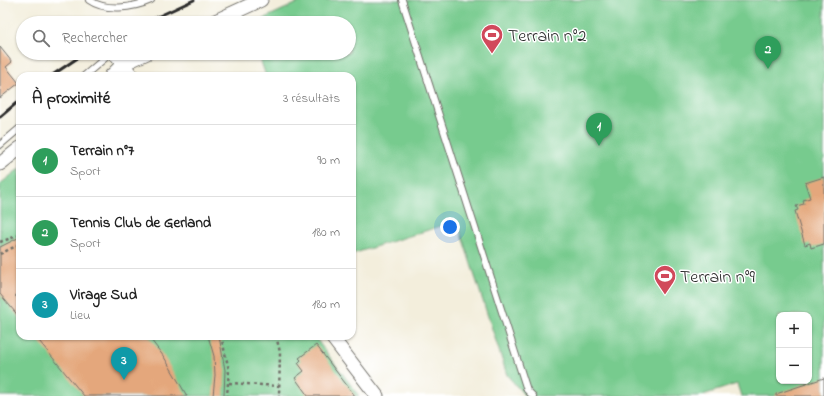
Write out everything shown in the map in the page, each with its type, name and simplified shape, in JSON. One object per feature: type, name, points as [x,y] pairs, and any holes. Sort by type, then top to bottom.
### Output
[{"type":"street","points":[[226,16],[261,0]]},
{"type":"street","points":[[119,60],[129,72]]},
{"type":"street","points":[[115,72],[123,64],[132,60]]},
{"type":"street","points":[[0,164],[16,151]]},
{"type":"street","points":[[334,340],[377,396]]},
{"type":"lane","points":[[89,0],[120,8],[141,5],[151,0]]},
{"type":"lane","points":[[402,0],[527,390],[533,396]]},
{"type":"lane","points":[[89,72],[104,60]]},
{"type":"lane","points":[[0,145],[16,131]]},
{"type":"path","points":[[0,242],[16,236]]},
{"type":"path","points":[[0,254],[16,246]]},
{"type":"path","points":[[222,340],[228,370],[228,396]]},
{"type":"path","points":[[277,340],[280,352],[279,396]]},
{"type":"path","points":[[229,383],[279,386]]},
{"type":"green space","points":[[304,0],[824,0],[824,396],[741,396],[737,384],[700,396],[525,396],[507,375],[457,221],[356,253],[356,72],[265,72],[260,60],[356,60],[356,16],[269,16]]},
{"type":"green space","points":[[16,171],[16,340],[317,340],[359,396],[0,396],[0,184]]},
{"type":"building","points":[[0,47],[12,62],[6,67],[16,79],[16,85],[0,98]]},
{"type":"building","points":[[824,177],[824,244],[811,248],[810,243],[805,245],[795,211],[798,210],[796,206],[804,204],[803,200],[810,198],[805,183]]},
{"type":"building","points":[[16,239],[16,313],[0,294],[0,247]]},
{"type":"building","points":[[38,340],[151,340],[164,357],[187,396],[84,396]]},
{"type":"building","points":[[209,340],[220,340],[225,370],[224,396],[213,396],[215,375],[214,356]]},
{"type":"building","points":[[316,345],[355,396],[308,396],[295,378],[304,371],[298,363],[301,360],[299,358]]},
{"type":"building","points":[[824,378],[824,396],[776,396],[776,394],[806,384],[812,384],[812,382]]},
{"type":"railway","points":[[159,16],[194,0]]},
{"type":"railway","points":[[57,72],[75,60]]},
{"type":"railway","points":[[0,117],[16,103]]},
{"type":"place","name":"Terrain n°2","points":[[492,54]]},
{"type":"place","name":"Tennis Club de Gerland","points":[[768,69]]},
{"type":"place","name":"Terrain n°7","points":[[599,146]]},
{"type":"place","name":"Terrain n°9","points":[[665,296]]},
{"type":"place","name":"Virage Sud","points":[[124,380]]}]
